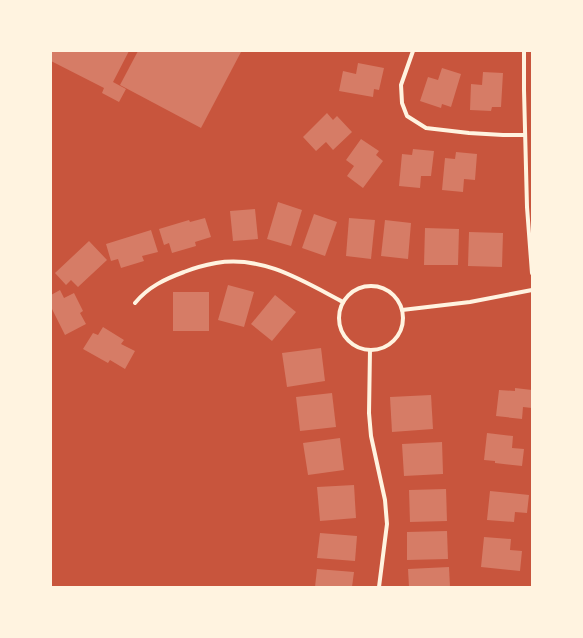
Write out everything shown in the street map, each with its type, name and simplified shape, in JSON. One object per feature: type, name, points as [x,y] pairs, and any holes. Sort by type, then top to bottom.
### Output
[{"type":"street","points":[[413,51],[401,85],[402,103],[407,116],[426,128],[469,133],[525,135]]},
{"type":"street","points":[[524,51],[527,207],[532,274]]},
{"type":"street","points":[[135,303],[148,290],[166,279],[201,266],[234,262],[267,266],[283,272],[343,302]]},
{"type":"street","points":[[363,286],[376,286],[388,290],[397,299],[402,310],[403,317],[401,330],[394,340],[376,350],[364,349],[352,344],[341,331],[339,325],[339,313],[343,302],[351,292],[363,286]]},
{"type":"street","points":[[402,310],[470,302],[532,290]]},
{"type":"street","points":[[370,350],[369,413],[371,436],[386,500],[387,524],[379,587]]},
{"type":"building","points":[[51,51],[129,51],[113,82],[126,89],[119,102],[102,93],[104,88],[51,61]]},
{"type":"building","points":[[138,51],[241,52],[201,128],[120,85]]},
{"type":"building","points":[[358,63],[384,68],[379,90],[374,89],[373,97],[339,91],[343,71],[356,74]]},
{"type":"building","points":[[442,68],[461,74],[451,107],[442,104],[441,108],[420,101],[428,77],[438,80]]},
{"type":"building","points":[[483,72],[503,73],[501,107],[492,107],[491,111],[470,110],[471,84],[482,85]]},
{"type":"building","points":[[327,113],[333,120],[337,116],[352,132],[333,150],[326,142],[316,151],[303,137]]},
{"type":"building","points":[[361,139],[379,151],[376,155],[383,161],[363,188],[347,176],[354,166],[346,160]]},
{"type":"building","points":[[413,149],[434,151],[431,176],[421,176],[420,188],[399,186],[402,154],[412,155]]},
{"type":"building","points":[[456,152],[477,154],[475,180],[464,179],[463,192],[442,190],[445,158],[455,159]]},
{"type":"building","points":[[278,202],[302,210],[291,246],[267,239]]},
{"type":"building","points":[[255,209],[258,239],[233,241],[230,211]]},
{"type":"building","points":[[314,214],[337,222],[325,256],[302,248]]},
{"type":"building","points":[[205,218],[211,237],[195,242],[196,246],[172,253],[169,243],[164,245],[159,229],[189,220],[190,222]]},
{"type":"building","points":[[349,218],[375,220],[371,259],[346,256]]},
{"type":"building","points":[[385,220],[411,223],[408,259],[381,256]]},
{"type":"building","points":[[425,228],[459,229],[458,265],[424,265]]},
{"type":"building","points":[[151,230],[158,252],[142,256],[144,261],[121,268],[118,259],[111,261],[106,244]]},
{"type":"building","points":[[469,232],[503,233],[502,267],[468,266]]},
{"type":"building","points":[[89,241],[107,260],[78,287],[71,280],[66,285],[55,273]]},
{"type":"building","points":[[228,285],[254,292],[244,327],[218,320]]},
{"type":"building","points":[[60,290],[64,298],[74,293],[83,311],[80,313],[86,324],[65,335],[51,307],[51,295]]},
{"type":"building","points":[[173,292],[209,292],[209,331],[173,331]]},
{"type":"building","points":[[275,295],[296,312],[272,341],[251,324]]},
{"type":"building","points":[[103,327],[124,340],[121,344],[135,351],[125,369],[110,360],[108,363],[83,349],[93,333],[98,335]]},
{"type":"building","points":[[321,348],[325,381],[287,387],[282,353]]},
{"type":"building","points":[[515,388],[532,390],[532,408],[523,407],[522,419],[496,416],[499,390],[515,391]]},
{"type":"building","points":[[332,393],[336,427],[300,431],[296,397]]},
{"type":"building","points":[[431,395],[433,429],[392,432],[390,397]]},
{"type":"building","points":[[487,433],[513,436],[512,448],[524,449],[522,466],[495,463],[495,461],[484,460]]},
{"type":"building","points":[[340,438],[344,470],[308,475],[303,443]]},
{"type":"building","points":[[442,442],[443,474],[404,476],[402,444]]},
{"type":"building","points":[[354,485],[356,518],[320,521],[317,487]]},
{"type":"building","points":[[446,489],[447,521],[410,522],[409,490]]},
{"type":"building","points":[[490,491],[529,495],[527,513],[515,512],[514,522],[487,520]]},
{"type":"building","points":[[447,531],[448,559],[407,560],[407,532]]},
{"type":"building","points":[[320,533],[357,536],[355,561],[317,558]]},
{"type":"building","points":[[484,537],[511,539],[510,550],[522,551],[520,571],[481,567]]},
{"type":"building","points":[[449,567],[450,587],[409,587],[408,569]]},
{"type":"building","points":[[317,569],[354,572],[352,587],[315,587]]}]
